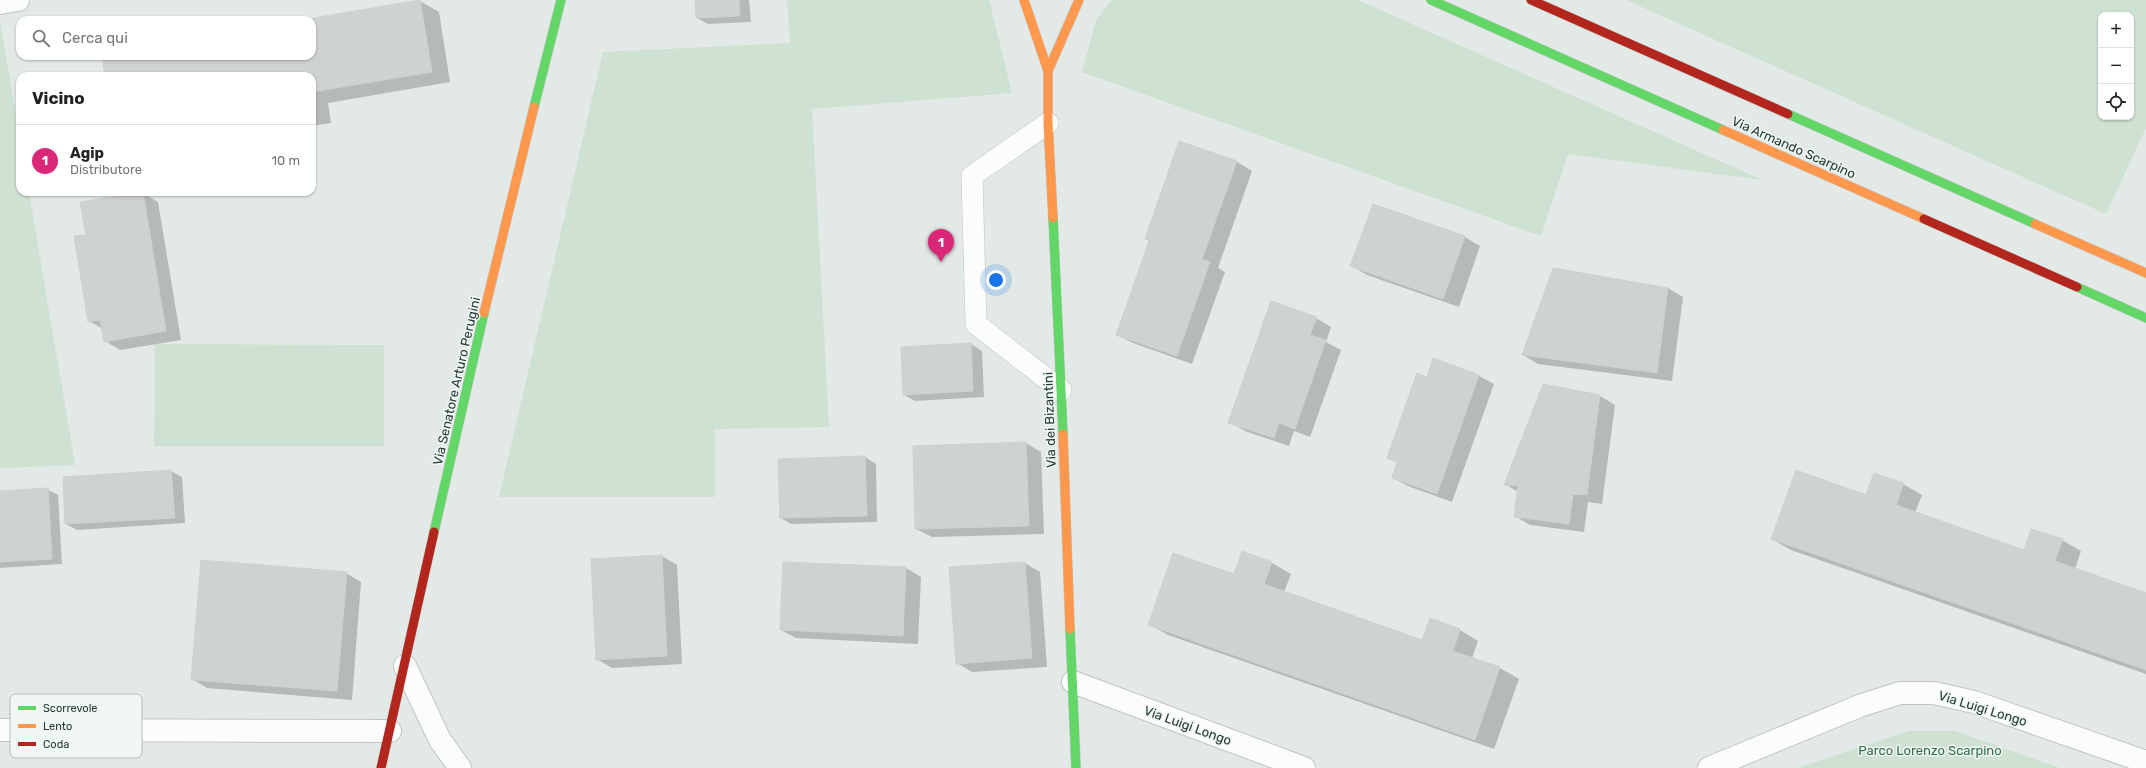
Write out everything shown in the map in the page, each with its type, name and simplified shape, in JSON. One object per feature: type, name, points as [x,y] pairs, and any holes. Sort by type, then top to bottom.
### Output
[{"type":"street","points":[[0,3],[18,0]]},
{"type":"street","name":"Via Senatore Arturo Perugini","points":[[381,768],[510,199],[561,0]]},
{"type":"street","name":"Via dei Bizantini","points":[[1024,0],[1048,71],[1048,123],[1061,390],[1076,768]]},
{"type":"street","name":"Via dei Bizantini","points":[[1048,71],[1078,0]]},
{"type":"street","name":"Via Armando Scarpino","points":[[1431,0],[2146,318]]},
{"type":"street","points":[[1531,0],[2146,273]]},
{"type":"street","points":[[405,666],[440,740],[460,768]]},
{"type":"street","name":"Via Luigi Longo","points":[[1073,682],[1304,768]]},
{"type":"street","name":"Via Luigi Longo","points":[[1709,768],[1862,705],[1900,693],[1934,693],[1974,702],[2146,762]]},
{"type":"street","points":[[0,730],[10,730]]},
{"type":"street","points":[[142,730],[390,731]]},
{"type":"lane","points":[[1048,123],[972,176],[976,324],[1061,390]]},
{"type":"green space","points":[[787,0],[989,0],[1012,93],[812,109],[829,427],[715,429],[715,497],[499,497],[603,52],[790,43]]},
{"type":"green space","points":[[1112,0],[1358,0],[1762,180],[1568,154],[1541,236],[1082,72],[1096,20]]},
{"type":"green space","points":[[1626,0],[2146,0],[2146,128],[2106,214]]},
{"type":"green space","points":[[0,21],[16,115],[16,196],[30,196],[75,465],[0,468]]},
{"type":"green space","points":[[155,344],[384,345],[384,446],[154,446]]},
{"type":"green space","name":"Parco Lorenzo Scarpino","points":[[1909,731],[1955,731],[2060,768],[1797,768]]},
{"type":"building","points":[[420,0],[432,72],[316,91],[316,72],[104,72],[103,60],[316,60],[316,18]]},
{"type":"building","points":[[695,0],[739,0],[740,16],[696,18]]},
{"type":"building","points":[[1179,141],[1237,161],[1202,259],[1145,239]]},
{"type":"building","points":[[118,196],[144,196],[166,331],[104,342],[100,320],[88,322],[74,236],[86,235],[80,202]]},
{"type":"building","points":[[1373,204],[1465,236],[1443,299],[1350,266]]},
{"type":"building","points":[[1149,241],[1210,262],[1177,356],[1116,335]]},
{"type":"building","points":[[1553,268],[1668,288],[1657,373],[1522,355]]},
{"type":"building","points":[[1271,301],[1317,317],[1310,335],[1326,340],[1295,429],[1279,423],[1274,438],[1228,423]]},
{"type":"building","points":[[971,343],[973,391],[903,395],[901,347]]},
{"type":"building","points":[[1433,358],[1479,375],[1437,494],[1392,478],[1397,462],[1387,458],[1417,373],[1427,377]]},
{"type":"building","points":[[1543,384],[1600,395],[1587,495],[1573,494],[1569,524],[1514,517],[1518,486],[1504,485]]},
{"type":"building","points":[[1026,442],[1029,526],[915,529],[913,446]]},
{"type":"building","points":[[865,456],[867,516],[780,518],[778,459]]},
{"type":"building","points":[[171,470],[175,518],[65,524],[63,477]]},
{"type":"building","points":[[1796,470],[1866,495],[1874,473],[1904,483],[1896,505],[2024,550],[2031,529],[2063,539],[2055,561],[2146,593],[2146,670],[1771,539]]},
{"type":"building","points":[[48,488],[52,559],[0,562],[0,491]]},
{"type":"building","points":[[1242,551],[1272,562],[1264,584],[1422,640],[1430,618],[1460,629],[1453,651],[1500,667],[1475,740],[1148,625],[1173,553],[1234,574]]},
{"type":"building","points":[[662,555],[667,656],[596,660],[591,559]]},
{"type":"building","points":[[201,560],[347,572],[337,691],[191,680]]},
{"type":"building","points":[[783,562],[906,567],[903,636],[780,630]]},
{"type":"building","points":[[1025,562],[1032,658],[956,664],[949,567]]},
{"type":"traffic: fast","points":[[534,107],[561,0]]},
{"type":"traffic: fast","points":[[1431,0],[1723,130]]},
{"type":"traffic: fast","points":[[1788,114],[2035,224]]},
{"type":"traffic: fast","points":[[1053,218],[1063,434]]},
{"type":"traffic: fast","points":[[2077,287],[2146,318]]},
{"type":"traffic: fast","points":[[434,532],[484,313]]},
{"type":"traffic: fast","points":[[1070,629],[1076,768]]},
{"type":"traffic: slow","points":[[1024,0],[1048,71],[1048,123],[1053,218]]},
{"type":"traffic: slow","points":[[1048,71],[1079,0]]},
{"type":"traffic: slow","points":[[484,313],[534,107]]},
{"type":"traffic: slow","points":[[1723,130],[1924,219]]},
{"type":"traffic: slow","points":[[2035,224],[2146,273]]},
{"type":"traffic: slow","points":[[1063,434],[1070,629]]},
{"type":"traffic: jam","points":[[1531,0],[1788,114]]},
{"type":"traffic: jam","points":[[1924,219],[2077,287]]},
{"type":"traffic: jam","points":[[381,768],[434,532]]},
{"type":"place","name":"Agip","points":[[941,262]]}]
